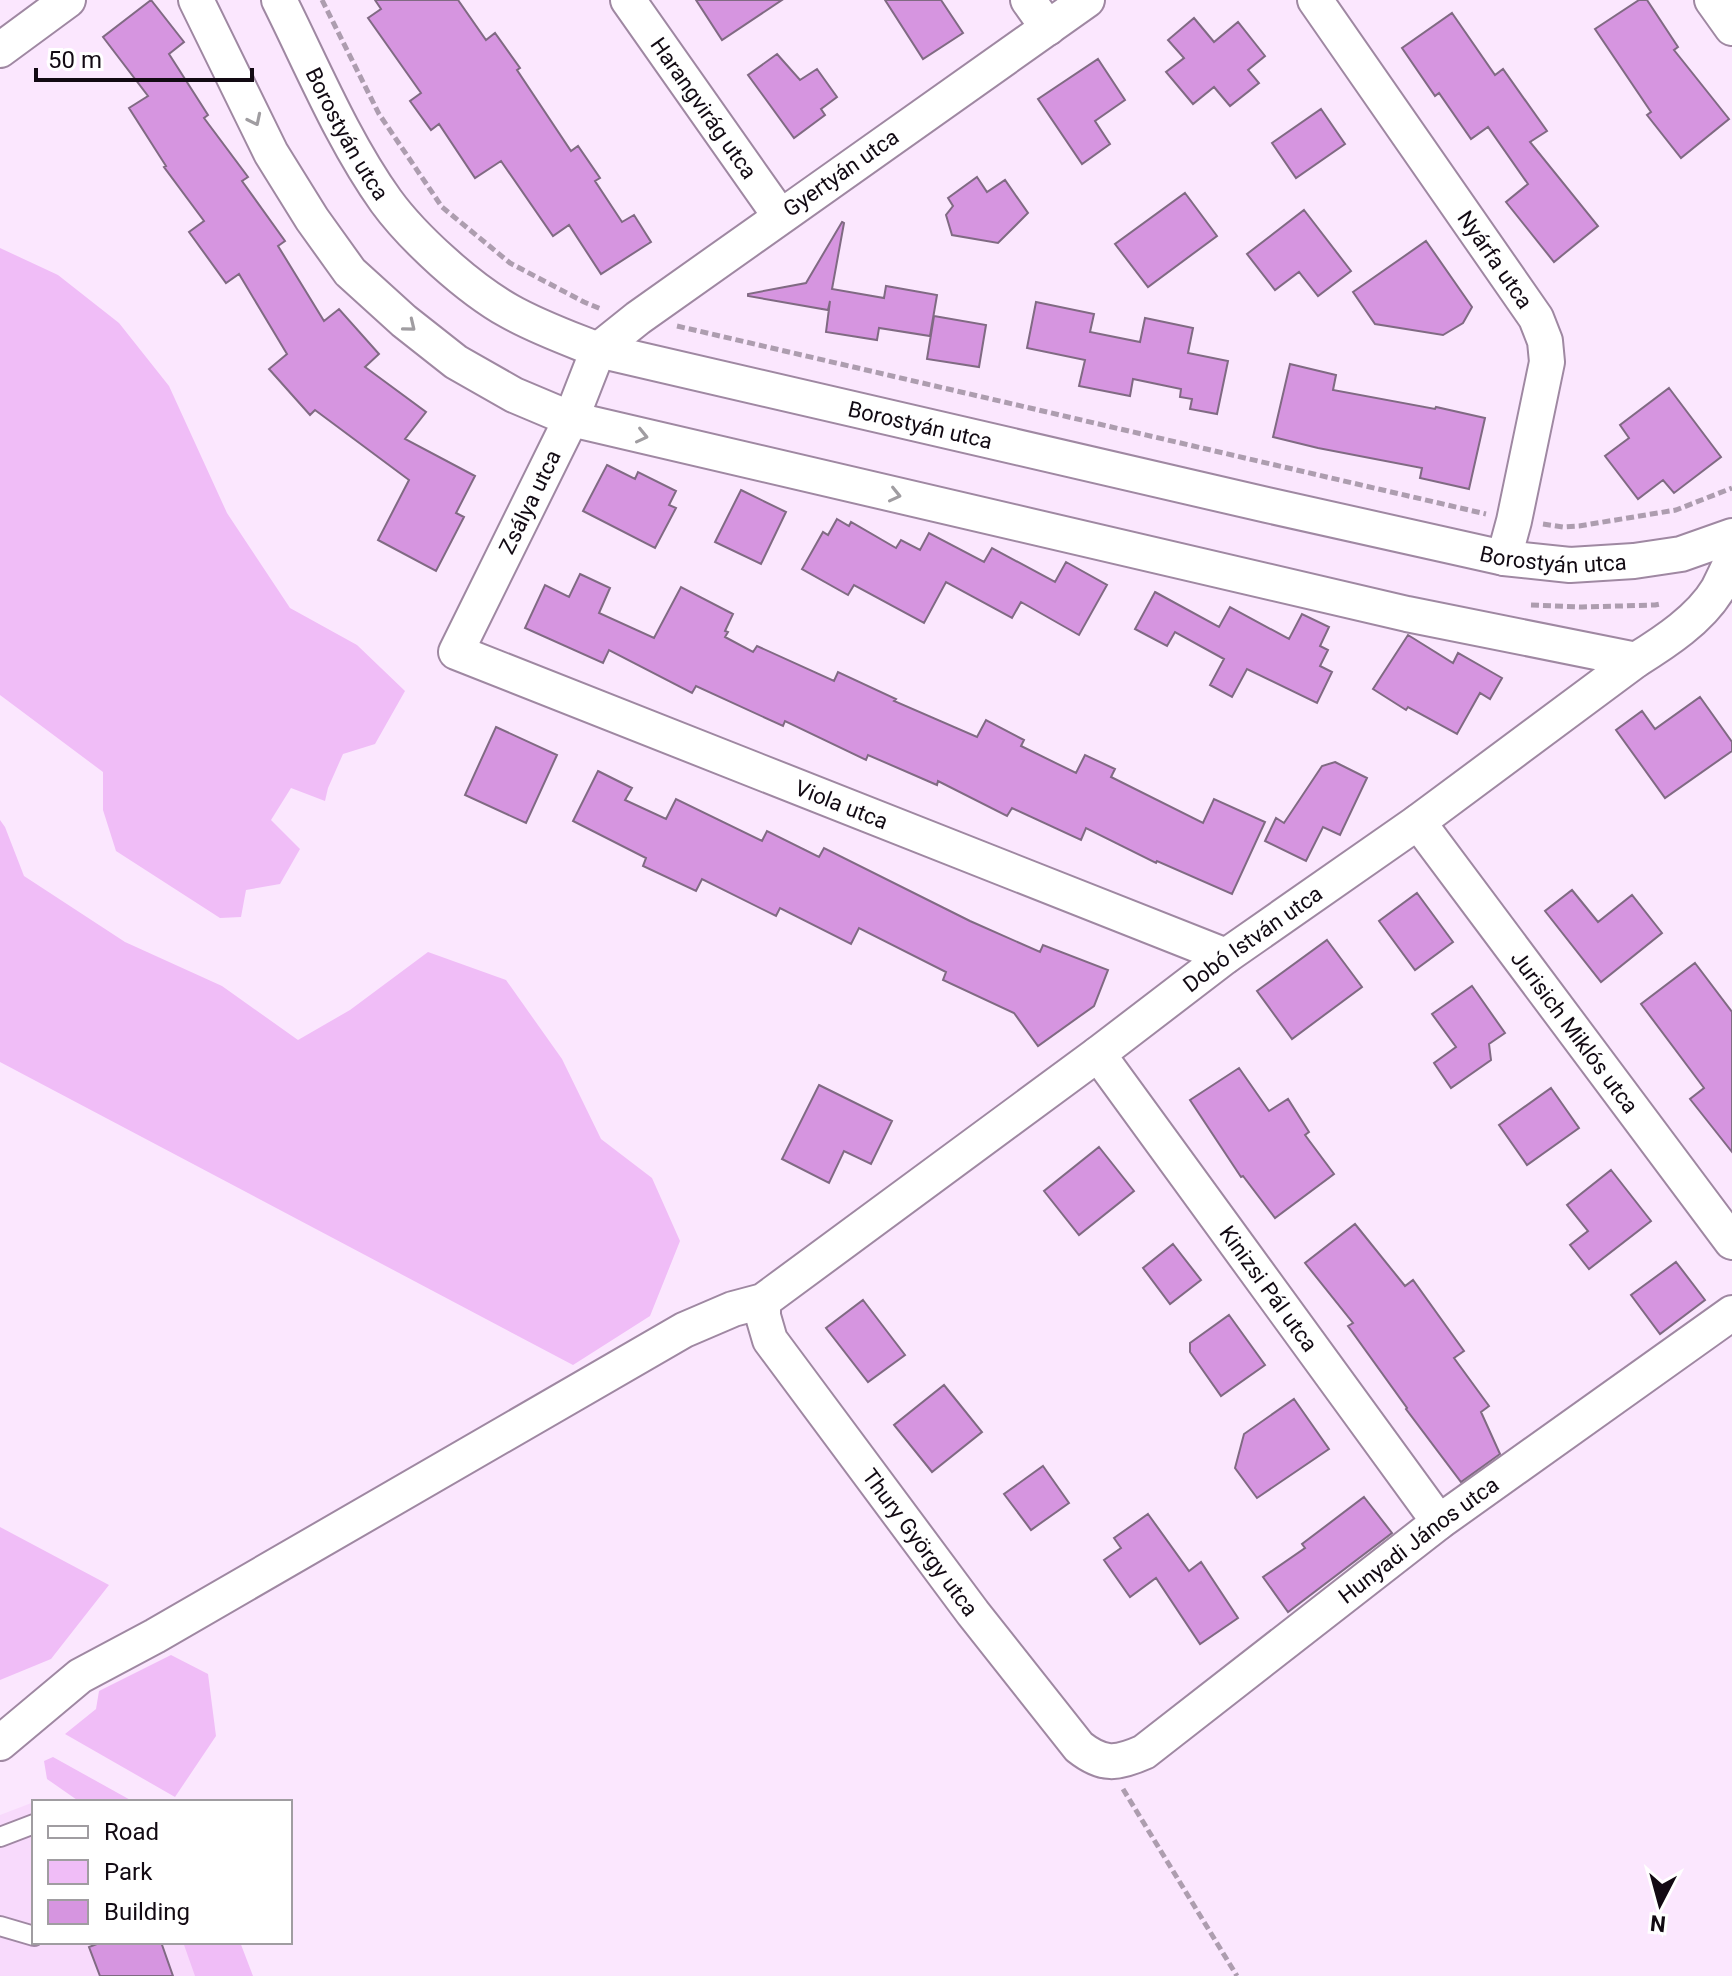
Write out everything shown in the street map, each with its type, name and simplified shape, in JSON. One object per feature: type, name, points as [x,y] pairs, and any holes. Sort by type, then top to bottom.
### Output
[{"type":"street","points":[[0,50],[68,0]]},
{"type":"street","points":[[196,0],[271,153],[350,272],[404,321],[456,362],[514,395],[571,419],[1407,614],[1636,660]]},
{"type":"street","name":"Borostyán utca","points":[[279,0],[353,149],[387,202],[430,250],[507,310],[598,350],[1504,558],[1570,565],[1681,554],[1729,553]]},
{"type":"street","name":"Harangvirág utca","points":[[628,0],[780,216]]},
{"type":"street","points":[[1028,0],[1048,28]]},
{"type":"street","name":"Gyertyán utca","points":[[598,350],[780,216],[1087,0]]},
{"type":"street","name":"Nyárfa utca","points":[[1315,0],[1536,318],[1545,341],[1547,362],[1504,558]]},
{"type":"street","points":[[1712,0],[1732,28]]},
{"type":"street","name":"Zsálya utca","points":[[456,652],[571,419],[598,350]]},
{"type":"street","name":"Dobó István utca","points":[[0,1743],[80,1676],[155,1636],[684,1330],[733,1309],[763,1301],[1226,956],[1418,822],[1636,660],[1665,642],[1692,620],[1717,591],[1729,553]]},
{"type":"street","name":"Viola utca","points":[[456,652],[1226,956]]},
{"type":"street","name":"Jurisich Miklós utca","points":[[1418,822],[1732,1242]]},
{"type":"street","name":"Kinizsi Pál utca","points":[[1098,1054],[1439,1522]]},
{"type":"street","name":"Thury György utca","points":[[763,1301],[763,1316],[770,1340],[973,1613],[1079,1747],[1093,1758],[1107,1762]]},
{"type":"street","name":"Hunyadi János utca","points":[[1107,1762],[1123,1761],[1144,1752],[1439,1522],[1732,1313]]},
{"type":"lane","points":[[0,1837],[32,1825]]},
{"type":"lane","points":[[0,1926],[32,1935]]},
{"type":"path","points":[[322,0],[379,114],[442,207],[510,263],[595,308],[1514,521],[1579,526],[1676,510],[1732,488]]},
{"type":"path","points":[[1107,1762],[1237,1976]]},
{"type":"shaded area","points":[[32,1803],[32,1944],[209,1944],[221,1976],[0,1976],[0,1815]]},
{"type":"green space","points":[[0,248],[58,275],[119,323],[169,386],[227,513],[290,608],[357,645],[405,691],[375,744],[343,754],[325,801],[291,788],[271,820],[300,849],[280,884],[246,890],[241,917],[220,918],[116,851],[103,810],[103,772],[0,695]]},
{"type":"green space","points":[[0,820],[24,876],[125,942],[222,986],[298,1040],[350,1010],[428,952],[506,980],[562,1059],[601,1139],[652,1178],[680,1241],[650,1316],[573,1365],[0,1062]]},
{"type":"green space","points":[[0,1527],[109,1585],[51,1659],[0,1680]]},
{"type":"green space","points":[[171,1655],[208,1674],[216,1736],[175,1797],[65,1734],[96,1709],[99,1691]]},
{"type":"green space","points":[[53,1757],[130,1800],[77,1800],[47,1779],[44,1761]]},
{"type":"green space","points":[[184,1944],[241,1944],[253,1976],[195,1976]]},
{"type":"building","points":[[151,0],[184,42],[169,54],[208,115],[204,118],[248,177],[242,181],[285,241],[278,246],[324,321],[339,309],[379,354],[365,367],[426,412],[405,439],[475,476],[456,513],[464,517],[436,571],[378,540],[409,480],[315,410],[310,415],[269,369],[287,354],[239,274],[226,283],[189,232],[204,221],[164,167],[129,108],[148,96],[103,37]]},
{"type":"building","points":[[375,0],[458,0],[486,40],[495,33],[571,151],[578,146],[600,178],[595,181],[622,222],[634,215],[651,242],[601,274],[569,225],[553,236],[501,161],[475,178],[439,124],[431,130],[410,101],[421,93],[368,18],[381,9]]},
{"type":"building","points":[[696,0],[782,0],[722,40]]},
{"type":"building","points":[[885,0],[941,0],[963,33],[923,59]]},
{"type":"building","points":[[1639,0],[1647,0],[1678,47],[1674,50],[1729,119],[1681,158],[1647,115],[1651,112],[1595,29]]},
{"type":"building","points":[[1452,13],[1495,75],[1503,69],[1547,131],[1530,142],[1598,226],[1554,262],[1506,202],[1528,184],[1488,127],[1471,139],[1439,93],[1435,96],[1402,48]]},
{"type":"building","points":[[1194,18],[1214,42],[1238,22],[1265,56],[1248,70],[1259,83],[1230,106],[1214,87],[1193,104],[1166,72],[1184,58],[1168,40]]},
{"type":"building","points":[[777,54],[800,80],[817,69],[837,97],[821,109],[825,115],[794,138],[748,75]]},
{"type":"building","points":[[1098,59],[1125,100],[1095,121],[1110,144],[1082,164],[1038,99]]},
{"type":"building","points":[[1321,109],[1345,144],[1296,178],[1272,143]]},
{"type":"building","points":[[977,177],[987,192],[1005,180],[1028,213],[998,243],[952,235],[946,215],[953,206],[948,198]]},
{"type":"building","points":[[1185,193],[1217,236],[1148,287],[1115,244]]},
{"type":"building","points":[[1304,210],[1351,271],[1318,296],[1299,272],[1275,290],[1247,254]]},
{"type":"building","points":[[842,222],[832,289],[884,298],[886,286],[937,295],[930,336],[879,328],[877,340],[826,332],[830,301],[828,310],[748,296],[806,283]]},
{"type":"building","points":[[1426,241],[1472,307],[1463,323],[1443,335],[1375,324],[1353,292]]},
{"type":"building","points":[[1036,302],[1094,314],[1090,332],[1140,342],[1145,318],[1193,328],[1188,353],[1228,361],[1217,414],[1190,409],[1192,399],[1180,397],[1181,389],[1133,379],[1130,396],[1079,386],[1085,360],[1027,348]]},
{"type":"building","points":[[934,316],[986,325],[979,367],[927,359]]},
{"type":"building","points":[[1290,364],[1336,375],[1333,390],[1485,418],[1469,489],[1420,478],[1422,468],[1273,437]]},
{"type":"building","points":[[1669,388],[1721,457],[1674,493],[1663,480],[1638,499],[1605,456],[1629,438],[1620,425]]},
{"type":"building","points":[[607,465],[635,479],[638,472],[676,491],[669,505],[676,508],[655,548],[583,511]]},
{"type":"building","points":[[741,490],[786,512],[761,564],[715,542]]},
{"type":"building","points":[[837,519],[849,526],[851,522],[896,548],[901,540],[920,550],[929,533],[984,562],[992,548],[1055,582],[1066,562],[1107,585],[1079,635],[1021,602],[1012,618],[946,582],[924,623],[854,585],[848,595],[802,569],[823,532],[828,535]]},
{"type":"building","points":[[580,574],[610,588],[599,613],[654,638],[681,587],[733,614],[725,637],[753,652],[757,646],[834,681],[838,672],[896,699],[894,701],[977,737],[986,720],[1024,740],[1021,746],[1076,773],[1085,755],[1115,769],[1111,777],[1203,823],[1214,799],[1265,822],[1232,894],[1156,863],[1086,828],[1081,840],[1012,808],[1007,816],[938,781],[937,785],[868,755],[866,760],[785,721],[783,726],[696,686],[692,693],[609,650],[603,663],[525,628],[545,585],[569,597]]},
{"type":"building","points":[[1155,592],[1219,627],[1230,607],[1289,639],[1302,614],[1329,627],[1320,646],[1328,650],[1320,666],[1332,672],[1317,703],[1247,669],[1232,697],[1210,685],[1224,659],[1175,632],[1167,646],[1135,629]]},
{"type":"building","points":[[1408,635],[1453,663],[1458,653],[1502,678],[1490,699],[1480,693],[1457,734],[1408,707],[1406,710],[1373,689]]},
{"type":"building","points":[[1700,697],[1732,742],[1732,751],[1665,798],[1616,730],[1642,711],[1655,729]]},
{"type":"building","points":[[496,727],[557,755],[526,823],[465,795]]},
{"type":"building","points":[[1335,762],[1367,778],[1340,835],[1323,827],[1306,861],[1265,841],[1276,818],[1284,823],[1322,766]]},
{"type":"building","points":[[598,771],[632,788],[625,800],[666,819],[676,799],[762,841],[767,831],[819,857],[824,848],[970,921],[1040,952],[1043,945],[1108,970],[1094,1006],[1038,1046],[1014,1013],[943,980],[946,972],[859,928],[851,944],[780,908],[776,916],[702,879],[696,891],[643,866],[646,858],[573,821]]},
{"type":"building","points":[[1572,890],[1598,922],[1632,895],[1662,933],[1601,982],[1545,911]]},
{"type":"building","points":[[1417,893],[1453,942],[1415,970],[1379,921]]},
{"type":"building","points":[[1327,940],[1362,987],[1292,1039],[1257,991]]},
{"type":"building","points":[[1695,963],[1732,1012],[1732,1152],[1690,1099],[1704,1088],[1641,1004]]},
{"type":"building","points":[[1472,986],[1505,1033],[1489,1044],[1491,1060],[1451,1088],[1434,1063],[1456,1047],[1432,1014]]},
{"type":"building","points":[[1239,1068],[1269,1111],[1288,1099],[1309,1132],[1305,1135],[1334,1174],[1275,1218],[1241,1177],[1190,1100]]},
{"type":"building","points":[[819,1085],[892,1121],[871,1164],[844,1151],[829,1183],[782,1159]]},
{"type":"building","points":[[1551,1088],[1579,1128],[1527,1165],[1499,1125]]},
{"type":"building","points":[[1099,1147],[1134,1191],[1079,1235],[1044,1191]]},
{"type":"building","points":[[1611,1170],[1651,1221],[1589,1269],[1570,1245],[1588,1231],[1567,1205]]},
{"type":"building","points":[[1355,1224],[1405,1286],[1413,1280],[1464,1351],[1454,1358],[1489,1406],[1481,1412],[1500,1454],[1461,1482],[1348,1326],[1353,1323],[1305,1263]]},
{"type":"building","points":[[1173,1244],[1201,1280],[1170,1304],[1143,1268]]},
{"type":"building","points":[[1676,1262],[1705,1300],[1660,1334],[1631,1295]]},
{"type":"building","points":[[863,1300],[905,1355],[868,1382],[826,1328]]},
{"type":"building","points":[[1229,1315],[1265,1365],[1221,1396],[1190,1352],[1190,1343]]},
{"type":"building","points":[[944,1385],[982,1432],[932,1472],[894,1425]]},
{"type":"building","points":[[1294,1399],[1329,1449],[1257,1498],[1235,1468],[1244,1434]]},
{"type":"building","points":[[1043,1466],[1069,1503],[1031,1530],[1004,1494]]},
{"type":"building","points":[[1364,1497],[1392,1533],[1288,1612],[1263,1577],[1305,1548],[1302,1544]]},
{"type":"building","points":[[1148,1514],[1189,1571],[1201,1562],[1238,1618],[1200,1644],[1156,1578],[1130,1597],[1104,1560],[1121,1548],[1114,1538]]},
{"type":"building","points":[[97,1944],[162,1944],[173,1976],[100,1976],[89,1947]]}]
